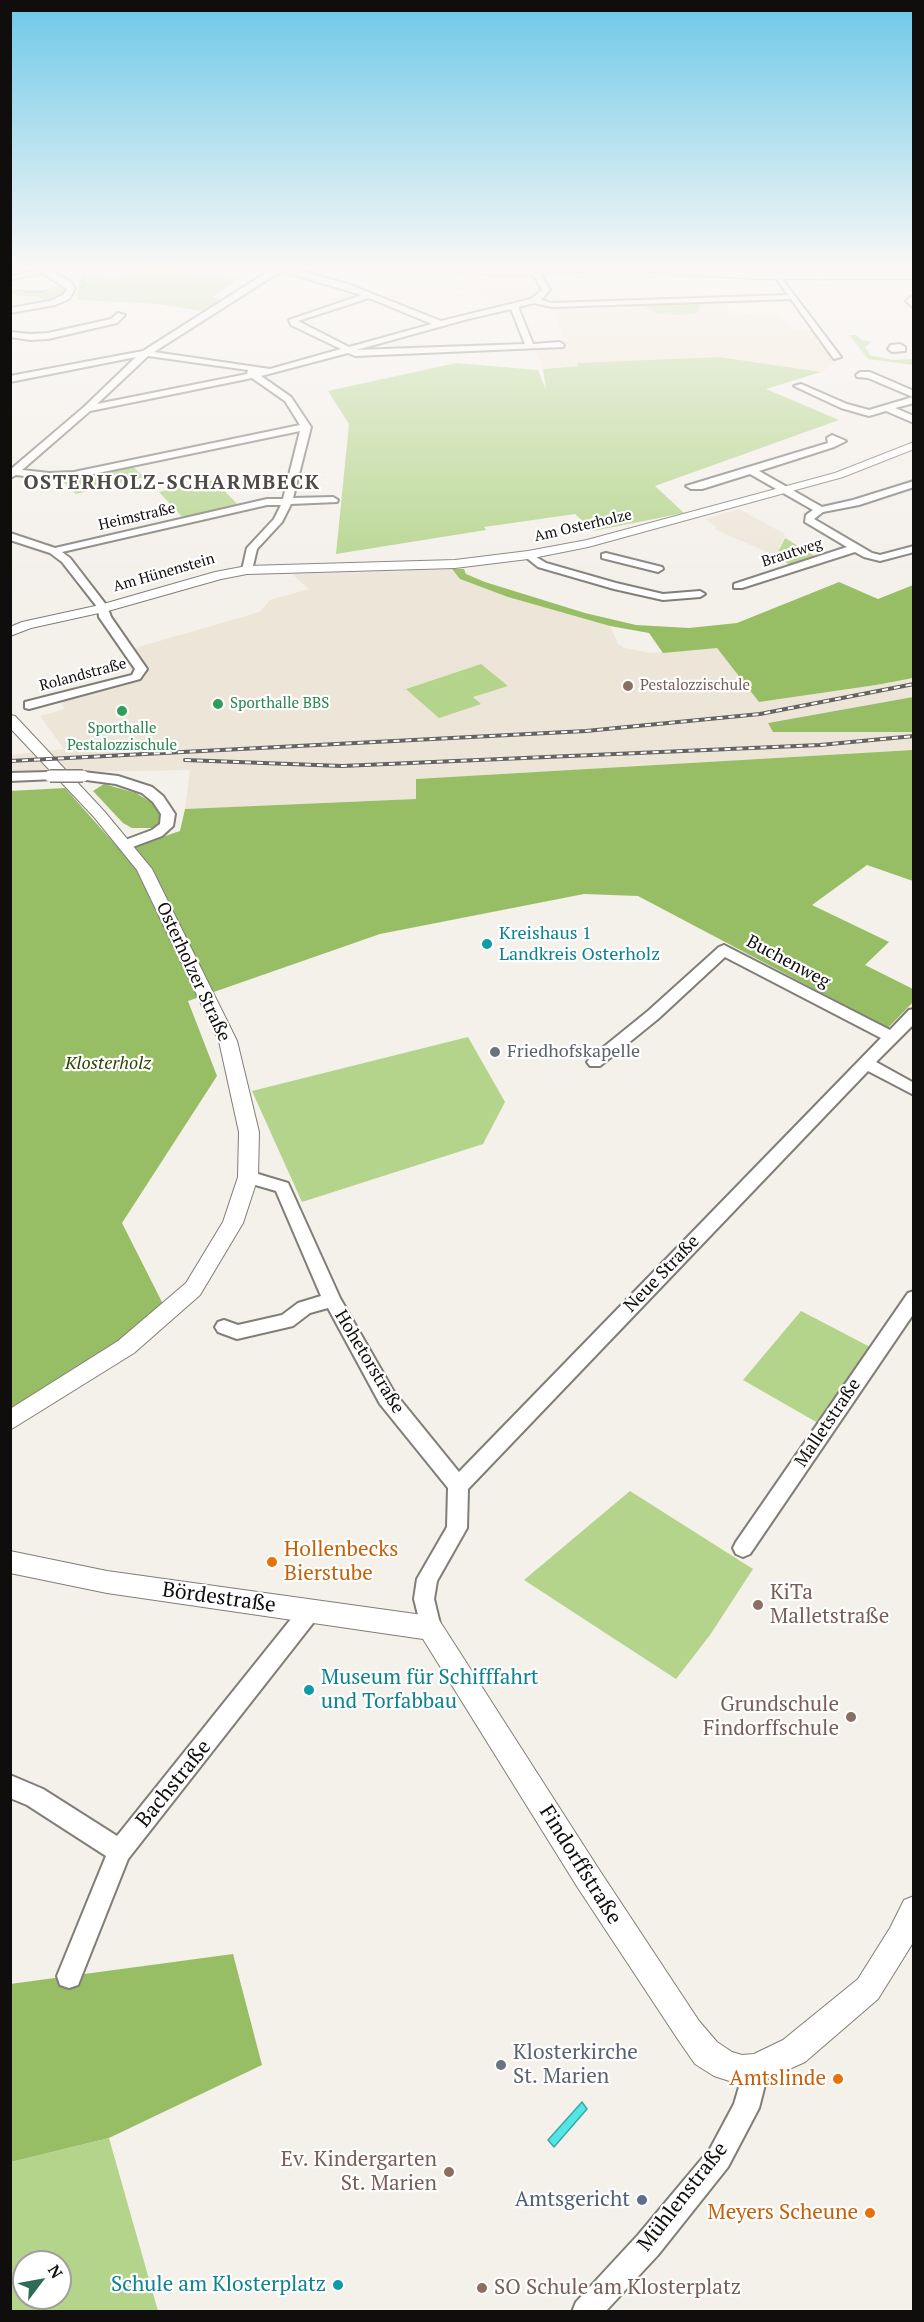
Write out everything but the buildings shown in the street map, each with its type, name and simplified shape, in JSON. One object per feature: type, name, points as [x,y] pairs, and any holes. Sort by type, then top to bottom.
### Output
[{"type":"street","points":[[12,473],[87,410],[121,377]]},
{"type":"street","points":[[87,410],[243,377]]},
{"type":"street","points":[[247,570],[252,548],[278,520],[288,500],[306,427],[288,399],[257,377]]},
{"type":"street","points":[[873,377],[914,395]]},
{"type":"street","points":[[798,386],[869,414],[914,400]]},
{"type":"street","points":[[825,411],[844,406]]},
{"type":"street","points":[[889,409],[914,420]]},
{"type":"street","points":[[12,473],[49,476],[74,475],[306,427]]},
{"type":"street","points":[[691,486],[702,486],[835,442]]},
{"type":"street","name":"Am Osterholze","points":[[247,570],[418,566],[528,555],[598,540],[785,491],[839,475],[914,445]]},
{"type":"street","points":[[751,470],[820,510]]},
{"type":"street","points":[[914,484],[855,503],[820,510],[811,515],[809,520],[836,534],[855,548],[880,558],[914,549]]},
{"type":"street","name":"Heimstraße","points":[[54,551],[267,502],[333,500]]},
{"type":"street","points":[[10,536],[54,551],[66,560],[103,608]]},
{"type":"street","name":"Brautweg","points":[[738,586],[855,548]]},
{"type":"street","points":[[528,555],[542,565],[624,575],[658,569]]},
{"type":"street","points":[[606,556],[624,575],[663,597],[700,594]]},
{"type":"street","name":"Am Hünenstein","points":[[10,633],[27,625],[103,608],[219,574],[247,570]]},
{"type":"street","name":"Rolandstraße","points":[[30,705],[136,677],[141,669],[105,617],[103,608]]},
{"type":"street","name":"Osterholzer Straße","points":[[10,719],[125,845],[144,869],[228,1041],[249,1132],[248,1177],[233,1223],[193,1290],[126,1347],[10,1421]]},
{"type":"street","points":[[10,777],[83,776],[118,780],[147,790],[168,814],[166,826],[157,833],[125,845]]},
{"type":"street","name":"Buchenweg","points":[[595,1062],[653,1015],[724,950],[891,1037]]},
{"type":"street","name":"Neue Straße","points":[[458,1486],[914,1014]]},
{"type":"street","points":[[866,1063],[914,1090]]},
{"type":"street","name":"Hohetorstraße","points":[[248,1177],[282,1187],[332,1300],[387,1398],[458,1486]]},
{"type":"street","name":"Malletstraße","points":[[743,1548],[914,1298]]},
{"type":"street","points":[[224,1327],[237,1332],[287,1321],[303,1308],[332,1300]]},
{"type":"street","points":[[430,1628],[424,1599],[427,1579],[457,1528],[458,1486]]},
{"type":"street","name":"Bördestraße","points":[[10,1562],[107,1582],[430,1628]]},
{"type":"street","name":"Bachstraße","points":[[69,1976],[120,1851],[310,1611]]},
{"type":"street","name":"Findorffstraße","points":[[430,1628],[588,1878],[689,2031],[706,2053],[725,2065],[742,2070],[756,2069]]},
{"type":"street","points":[[10,1786],[35,1797],[120,1851]]},
{"type":"street","points":[[756,2069],[794,2051],[868,1989],[900,1938],[914,1910]]},
{"type":"street","name":"Mühlenstraße","points":[[586,2312],[648,2245],[719,2158],[746,2108],[756,2069]]},
{"type":"shaded area","points":[[739,509],[785,534],[776,556],[714,529],[717,527],[705,519]]},
{"type":"shaded area","points":[[452,569],[460,579],[508,597],[610,626],[618,644],[624,648],[651,653],[717,648],[759,702],[913,678],[913,697],[768,723],[773,732],[913,732],[913,750],[416,779],[416,799],[185,809],[190,770],[11,773],[10,755],[64,749],[40,716],[65,709],[60,700],[145,677],[145,667],[135,648],[260,612],[270,600],[309,589],[292,574]]},
{"type":"green space","points":[[390,377],[541,377],[546,390],[544,377],[804,377],[766,389],[839,420],[655,486],[684,513],[593,531],[575,514],[484,527],[486,530],[336,554],[349,424],[328,391]]},
{"type":"green space","points":[[130,464],[144,477],[76,494],[62,481]]},
{"type":"green space","points":[[214,480],[239,506],[183,518],[159,492]]},
{"type":"green space","points":[[785,538],[818,558],[793,567],[776,556]]},
{"type":"green space","points":[[452,569],[464,569],[466,574],[485,582],[585,613],[636,625],[689,628],[737,623],[839,582],[878,599],[913,585],[913,678],[759,702],[717,648],[663,653],[649,633],[610,626],[508,597],[460,579]]},
{"type":"green space","points":[[481,664],[508,686],[473,697],[481,704],[439,718],[406,689]]},
{"type":"green space","points":[[913,697],[913,732],[773,732],[768,723]]},
{"type":"green space","name":"Klosterholz","points":[[913,750],[913,881],[867,865],[812,905],[889,942],[865,965],[913,989],[913,1002],[888,1028],[638,896],[584,894],[380,934],[188,1001],[217,1076],[122,1223],[165,1308],[37,1400],[11,1409],[10,791],[65,788],[121,851],[180,831],[185,809],[416,799],[416,779]]},
{"type":"green space","points":[[104,784],[136,793],[154,804],[161,817],[161,824],[153,828],[132,828],[123,823],[93,791]]},
{"type":"green space","points":[[468,1037],[505,1102],[483,1144],[302,1202],[252,1091]]},
{"type":"green space","points":[[801,1311],[872,1348],[818,1423],[743,1380]]},
{"type":"green space","points":[[630,1491],[753,1569],[710,1635],[676,1679],[524,1580]]},
{"type":"green space","points":[[233,1954],[262,2065],[109,2138],[11,2162],[10,1984]]},
{"type":"green space","points":[[109,2138],[158,2311],[11,2311],[11,2162]]},
{"type":"water","points":[[582,2102],[587,2109],[554,2147],[548,2140]]},
{"type":"railway","points":[[10,761],[586,731],[760,714],[914,684]]},
{"type":"railway","points":[[185,760],[342,766],[820,745],[914,736]]},
{"type":"place","name":"Pestalozzischule","points":[[628,686]]},
{"type":"place","name":"Sporthalle BBS","points":[[218,704]]},
{"type":"place","name":"Sporthalle Pestalozzischule","points":[[122,711]]},
{"type":"place","name":"Kreishaus 1 Landkreis Osterholz","points":[[487,944]]},
{"type":"place","name":"Friedhofskapelle","points":[[495,1052]]},
{"type":"place","name":"Hollenbecks Bierstube","points":[[272,1562]]},
{"type":"place","name":"KiTa Malletstraße","points":[[758,1605]]},
{"type":"place","name":"Museum für Schifffahrt und Torfabbau","points":[[309,1690]]},
{"type":"place","name":"Grundschule Findorffschule","points":[[851,1717]]},
{"type":"place","name":"Klosterkirche St. Marien","points":[[501,2065]]},
{"type":"place","name":"Amtslinde","points":[[838,2079]]},
{"type":"place","name":"Ev. Kindergarten St. Marien","points":[[449,2172]]},
{"type":"place","name":"Amtsgericht","points":[[642,2200]]},
{"type":"place","name":"Meyers Scheune","points":[[870,2213]]},
{"type":"place","name":"Schule am Klosterplatz","points":[[338,2285]]},
{"type":"place","name":"SO Schule am Klosterplatz","points":[[482,2288]]},
{"type":"district","name":"OSTERHOLZ-SCHARMBECK","points":[[172,483]]}]
